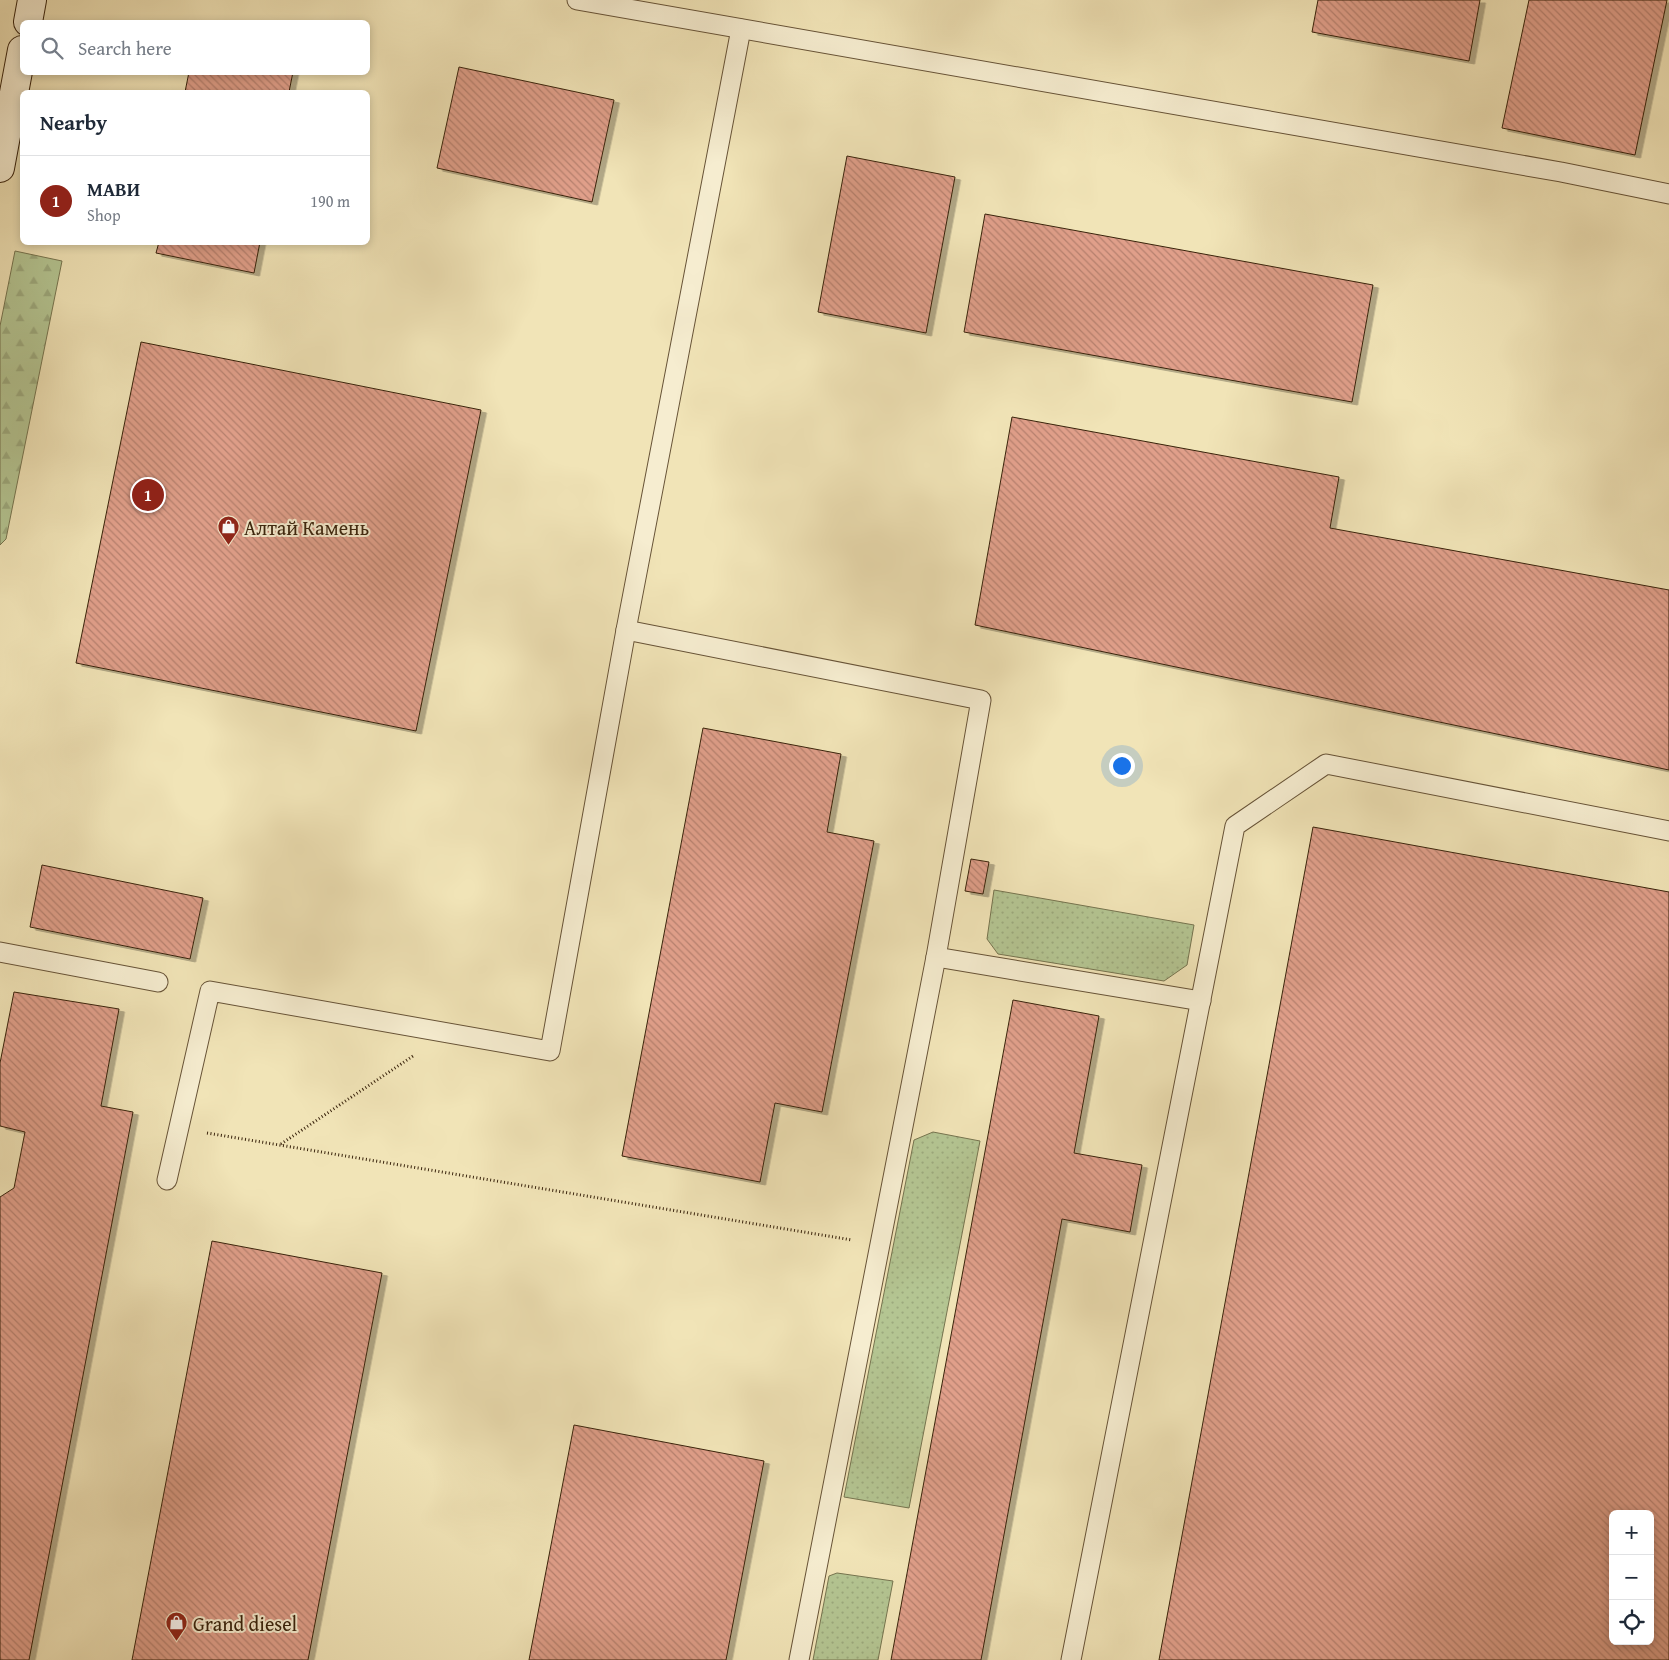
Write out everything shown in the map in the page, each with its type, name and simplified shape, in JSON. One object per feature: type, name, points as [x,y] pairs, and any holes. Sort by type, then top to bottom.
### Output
[{"type":"main road","points":[[28,20],[32,0]]},
{"type":"main road","points":[[0,168],[20,61]]},
{"type":"lane","points":[[577,0],[1551,170],[1669,194]]},
{"type":"lane","points":[[168,1180],[210,991],[550,1051],[626,630],[741,29]]},
{"type":"lane","points":[[626,630],[981,700],[936,957],[799,1660]]},
{"type":"lane","points":[[1071,1660],[1235,826],[1326,764],[1669,831]]},
{"type":"lane","points":[[0,952],[158,982]]},
{"type":"lane","points":[[936,957],[1201,1001]]},
{"type":"path","points":[[281,1144],[449,1032]]},
{"type":"path","points":[[179,1128],[879,1245]]},
{"type":"green space","points":[[15,251],[62,261],[6,539],[0,545],[0,326]]},
{"type":"green space","points":[[994,890],[1194,925],[1187,965],[1164,981],[998,954],[987,939]]},
{"type":"green space","points":[[933,1132],[980,1141],[909,1508],[844,1497],[914,1140]]},
{"type":"green space","points":[[837,1573],[893,1581],[878,1660],[813,1660],[829,1576]]},
{"type":"building","points":[[1318,0],[1480,0],[1469,61],[1312,32]]},
{"type":"building","points":[[1529,0],[1667,0],[1635,155],[1502,128]]},
{"type":"building","points":[[459,67],[614,100],[592,202],[437,168]]},
{"type":"building","points":[[188,75],[292,75],[289,90],[185,90]]},
{"type":"building","points":[[847,156],[955,177],[926,333],[818,312]]},
{"type":"building","points":[[985,214],[1373,285],[1352,402],[964,332]]},
{"type":"building","points":[[158,245],[259,245],[254,273],[156,253]]},
{"type":"building","points":[[141,342],[481,410],[416,731],[76,663]]},
{"type":"building","points":[[1012,417],[1339,477],[1330,528],[1669,590],[1669,770],[975,625]]},
{"type":"building","points":[[703,728],[841,754],[827,832],[874,841],[822,1112],[775,1103],[760,1182],[622,1156]]},
{"type":"building","points":[[1313,827],[1669,892],[1669,1660],[1159,1660]]},
{"type":"building","points":[[971,859],[989,862],[983,894],[965,891]]},
{"type":"building","points":[[42,865],[203,898],[190,959],[30,927]]},
{"type":"building","points":[[14,992],[119,1009],[101,1106],[133,1112],[29,1660],[0,1660],[0,1197],[14,1188],[25,1132],[0,1126],[0,1063]]},
{"type":"building","points":[[1013,1000],[1099,1016],[1074,1153],[1142,1165],[1130,1232],[1062,1219],[981,1660],[891,1660]]},
{"type":"building","points":[[212,1241],[382,1273],[308,1660],[132,1660]]},
{"type":"building","points":[[574,1425],[764,1461],[726,1660],[529,1660]]},
{"type":"place","name":"МАВИ","points":[[148,495]]},
{"type":"place","name":"Алтай Камень","points":[[228,546]]},
{"type":"place","name":"Grand diesel","points":[[177,1642]]}]
